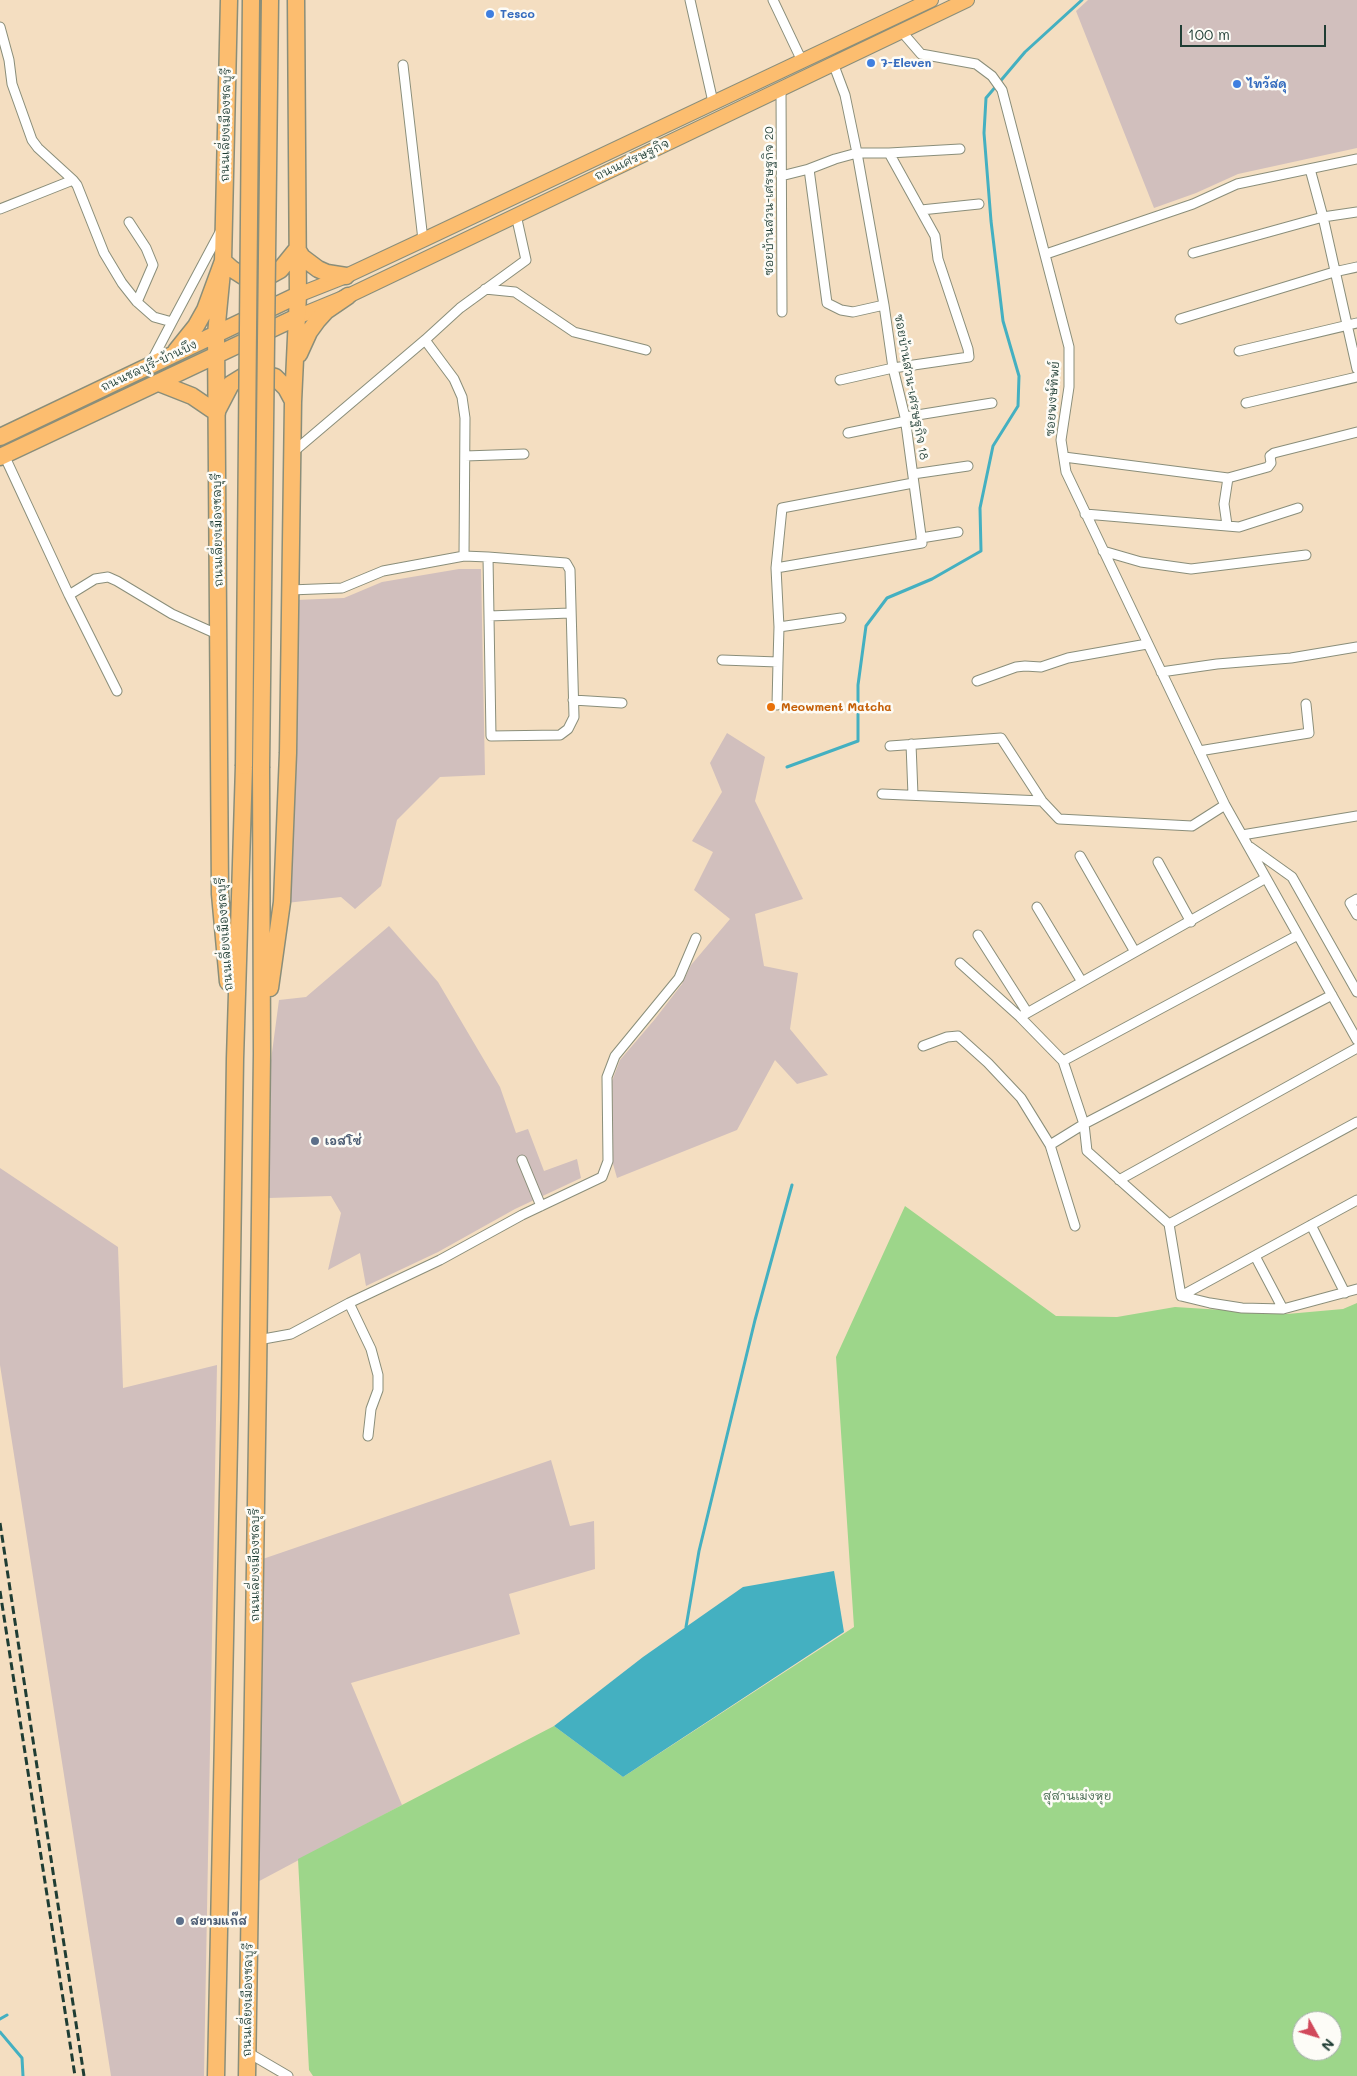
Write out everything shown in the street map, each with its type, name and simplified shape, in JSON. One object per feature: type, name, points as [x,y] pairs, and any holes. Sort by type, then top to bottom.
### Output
[{"type":"highway","name":"ถนนเลี่ยงเมืองชลบุรี","points":[[229,0],[223,261],[216,334],[216,413],[220,894],[235,1059]]},
{"type":"highway","name":"ถนนเลี่ยงเมืองชลบุรี","points":[[216,2076],[235,1059],[244,766],[251,0]]},
{"type":"highway","name":"ถนนเลี่ยงเมืองชลบุรี","points":[[247,2076],[262,1054],[262,768],[270,0]]},
{"type":"highway","name":"ถนนเลี่ยงเมืองชลบุรี","points":[[262,1054],[282,902],[288,753],[293,402],[298,295],[296,0]]},
{"type":"highway","points":[[173,354],[196,326],[205,310],[223,261],[243,276],[256,278],[269,276],[280,270],[297,249],[310,264],[318,269],[327,273],[346,276]]},
{"type":"highway","name":"ถนนชลบุรี-บ้านบึง","points":[[0,437],[298,295]]},
{"type":"highway","points":[[295,370],[302,344],[317,321],[326,311],[348,296]]},
{"type":"highway","name":"ถนนชลบุรี-บ้านบึง","points":[[2,456],[297,317]]},
{"type":"highway","points":[[159,383],[192,396],[216,413],[231,384],[244,376],[260,373],[275,377],[286,388],[293,402]]},
{"type":"main road","name":"ถนนเศรษฐกิจ","points":[[298,295],[346,276],[931,0]]},
{"type":"main road","name":"ถนนเศรษฐกิจ","points":[[297,317],[348,296],[966,0]]},
{"type":"main road","points":[[609,152],[616,168]]},
{"type":"street","points":[[690,0],[714,102]]},
{"type":"street","points":[[773,0],[802,61]]},
{"type":"street","points":[[0,27],[9,60],[12,84],[32,140],[77,185],[104,253],[122,283],[137,302],[154,317],[172,322]]},
{"type":"street","name":"ซอยพงษ์ทิพย์","points":[[902,32],[920,54],[976,64],[992,76],[1002,90],[1069,347],[1069,387],[1062,440],[1066,472],[1225,805],[1357,1040]]},
{"type":"street","name":"ซอยบ้านสวน-เศรษฐกิจ 18","points":[[833,63],[845,95],[857,153],[884,305],[893,368],[905,419],[921,538]]},
{"type":"street","points":[[403,65],[423,240]]},
{"type":"street","name":"ซอยบ้านสวน-เศรษฐกิจ 20","points":[[781,89],[782,312]]},
{"type":"street","points":[[781,176],[857,153],[960,149]]},
{"type":"street","points":[[840,380],[893,368],[969,357],[968,348],[938,259],[935,236],[889,153]]},
{"type":"street","points":[[1046,254],[1193,204],[1236,184],[1357,159]]},
{"type":"street","points":[[809,169],[827,303],[841,310],[853,312],[884,305]]},
{"type":"street","points":[[1310,169],[1323,217],[1357,370]]},
{"type":"street","points":[[0,209],[73,180]]},
{"type":"street","points":[[921,210],[979,204]]},
{"type":"street","points":[[1193,253],[1323,217],[1357,212]]},
{"type":"street","points":[[292,453],[460,308],[526,260],[516,215]]},
{"type":"street","points":[[129,222],[146,248],[153,265],[137,302]]},
{"type":"street","points":[[150,365],[224,226]]},
{"type":"street","points":[[1180,319],[1334,272],[1357,267]]},
{"type":"street","points":[[485,289],[516,292],[574,332],[646,350]]},
{"type":"street","points":[[1239,351],[1357,323]]},
{"type":"street","points":[[425,340],[454,379],[462,396],[465,418],[464,556]]},
{"type":"street","points":[[1246,404],[1357,377]]},
{"type":"street","points":[[848,433],[905,419],[992,403]]},
{"type":"street","points":[[1064,457],[1228,478],[1268,467],[1271,463],[1270,456],[1274,452],[1357,432]]},
{"type":"street","points":[[465,456],[524,454]]},
{"type":"street","points":[[2,456],[117,691]]},
{"type":"street","points":[[777,705],[779,627],[776,568],[782,508],[968,466]]},
{"type":"street","points":[[1227,525],[1224,504],[1228,478]]},
{"type":"street","points":[[1085,514],[1239,527],[1298,508]]},
{"type":"street","points":[[776,568],[922,543],[921,538],[958,532]]},
{"type":"street","points":[[1103,551],[1141,562],[1191,569],[1306,555]]},
{"type":"street","points":[[290,590],[342,588],[383,571],[464,556],[488,557],[566,563],[570,570],[574,717],[571,725],[560,735],[491,736],[488,557]]},
{"type":"street","points":[[69,595],[95,579],[108,578],[117,580],[172,614],[219,635]]},
{"type":"street","points":[[489,616],[570,613]]},
{"type":"street","points":[[779,627],[841,618]]},
{"type":"street","points":[[977,681],[1016,667],[1040,667],[1068,658],[1147,644]]},
{"type":"street","points":[[1161,672],[1217,664],[1291,658],[1357,647]]},
{"type":"street","points":[[722,660],[778,662]]},
{"type":"street","points":[[573,700],[622,703]]},
{"type":"street","points":[[1199,751],[1309,733],[1306,704]]},
{"type":"street","points":[[890,746],[1001,738],[1042,801],[1059,819],[1192,826],[1225,805]]},
{"type":"street","points":[[911,744],[913,795]]},
{"type":"street","points":[[882,794],[1042,801]]},
{"type":"street","points":[[1242,835],[1357,816]]},
{"type":"street","points":[[1247,845],[1292,877],[1357,992]]},
{"type":"street","points":[[1080,856],[1135,952]]},
{"type":"street","points":[[1158,862],[1191,922]]},
{"type":"street","points":[[1023,1015],[1266,878]]},
{"type":"street","points":[[1357,899],[1350,903],[1357,915]]},
{"type":"street","points":[[1037,907],[1082,982]]},
{"type":"street","points":[[1063,1061],[1298,935]]},
{"type":"street","points":[[978,936],[1023,1015]]},
{"type":"street","points":[[258,1340],[291,1334],[349,1303],[440,1260],[522,1215],[602,1177],[608,1161],[607,1077],[616,1056],[679,978],[696,938]]},
{"type":"street","points":[[960,963],[1023,1015],[1063,1061],[1084,1124],[1087,1152],[1169,1224],[1181,1296]]},
{"type":"street","points":[[1050,1145],[1084,1124],[1332,995]]},
{"type":"street","points":[[923,1046],[946,1037],[958,1036],[988,1063],[1021,1098],[1050,1145],[1075,1226]]},
{"type":"street","points":[[1119,1180],[1357,1048]]},
{"type":"street","points":[[1169,1224],[1357,1122]]},
{"type":"street","points":[[522,1160],[541,1206]]},
{"type":"street","points":[[1181,1296],[1357,1200]]},
{"type":"street","points":[[1311,1225],[1345,1293]]},
{"type":"street","points":[[1255,1256],[1282,1309]]},
{"type":"street","points":[[1181,1296],[1242,1308],[1282,1309],[1357,1289]]},
{"type":"street","points":[[349,1303],[371,1349],[378,1375],[378,1390],[371,1409],[368,1436]]},
{"type":"street","points":[[248,2052],[288,2076]]},
{"type":"shaded area","name":"ไทวัสดุ","points":[[1088,0],[1357,0],[1357,148],[1238,174],[1196,193],[1154,208],[1076,11]]},
{"type":"shaded area","points":[[459,569],[481,569],[485,775],[440,777],[397,820],[381,886],[355,909],[341,897],[286,903],[296,600],[344,598],[382,582]]},
{"type":"shaded area","points":[[727,733],[765,757],[755,801],[803,899],[755,914],[764,966],[798,973],[790,1029],[828,1075],[797,1084],[775,1060],[737,1130],[617,1178],[613,1164],[612,1081],[620,1060],[682,984],[691,965],[730,919],[694,890],[713,852],[692,841],[722,792],[710,763]]},
{"type":"shaded area","points":[[389,926],[438,982],[500,1087],[516,1133],[528,1129],[544,1171],[577,1159],[581,1178],[515,1209],[438,1252],[366,1286],[360,1253],[328,1270],[341,1213],[331,1196],[269,1198],[271,1060],[279,1000],[306,997]]},
{"type":"shaded area","points":[[0,1168],[118,1247],[123,1388],[217,1365],[204,2076],[111,2076],[0,1365]]},
{"type":"shaded area","points":[[551,1460],[570,1526],[594,1521],[595,1569],[509,1594],[520,1634],[351,1683],[402,1805],[250,1886],[254,1562]]},
{"type":"green space","name":"สุสานเม่งหุย","points":[[905,1206],[1056,1316],[1117,1317],[1175,1307],[1287,1314],[1343,1309],[1357,1303],[1357,2076],[313,2076],[309,2070],[298,1859],[554,1726],[623,1777],[854,1627],[836,1357]]},
{"type":"water","points":[[834,1571],[844,1632],[623,1777],[554,1726],[643,1657],[743,1587]]},
{"type":"waterway","points":[[787,767],[858,741],[858,685],[866,626],[887,598],[932,579],[981,551],[980,508],[993,446],[1018,406],[1019,376],[1003,321],[991,221],[984,133],[986,98],[1025,52],[1082,0]]},
{"type":"waterway","points":[[686,1627],[699,1551],[755,1320],[792,1185]]},
{"type":"waterway","points":[[0,2019],[7,2015]]},
{"type":"waterway","points":[[0,2032],[22,2058],[23,2076]]},
{"type":"railway","points":[[0,1523],[84,2076]]},
{"type":"railway","points":[[0,1591],[75,2076]]},
{"type":"place","name":"Tesco","points":[[490,14]]},
{"type":"place","name":"7-Eleven","points":[[871,63]]},
{"type":"place","name":"ไทวัสดุ","points":[[1237,84]]},
{"type":"place","name":"Meowment Matcha","points":[[771,707]]},
{"type":"place","name":"เอสโซ่","points":[[315,1141]]},
{"type":"place","name":"สยามแก๊ส","points":[[180,1921]]}]
